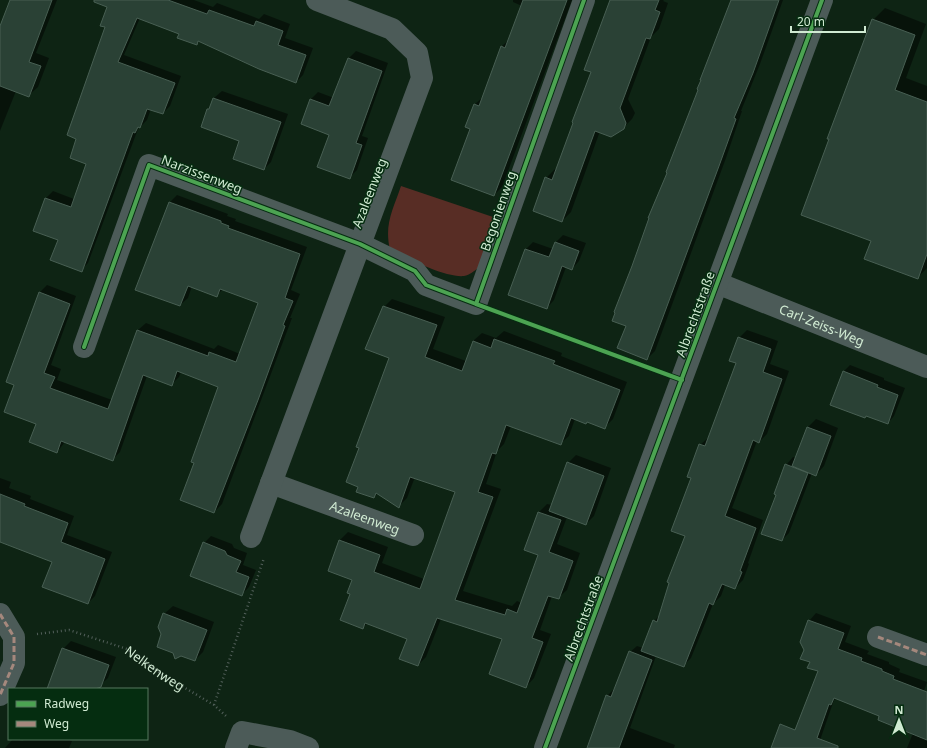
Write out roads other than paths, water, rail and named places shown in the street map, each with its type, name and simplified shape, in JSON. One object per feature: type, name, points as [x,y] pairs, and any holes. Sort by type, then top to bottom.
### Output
[{"type":"street","name":"Azaleenweg","points":[[252,537],[422,78],[418,53],[392,29],[317,0]]},
{"type":"street","name":"Begonienweg","points":[[360,244],[415,271],[426,285],[476,304],[584,0]]},
{"type":"street","name":"Albrechtstraße","points":[[545,748],[822,0]]},
{"type":"street","name":"Narzissenweg","points":[[84,347],[149,165],[360,244]]},
{"type":"street","name":"Carl-Zeiss-Weg","points":[[717,283],[927,367]]},
{"type":"street","name":"Azaleenweg","points":[[271,483],[413,534]]},
{"type":"street","points":[[0,614],[14,637],[14,663],[0,695]]},
{"type":"street","points":[[878,637],[927,655]]},
{"type":"street","points":[[239,740],[290,741],[308,748]]}]
